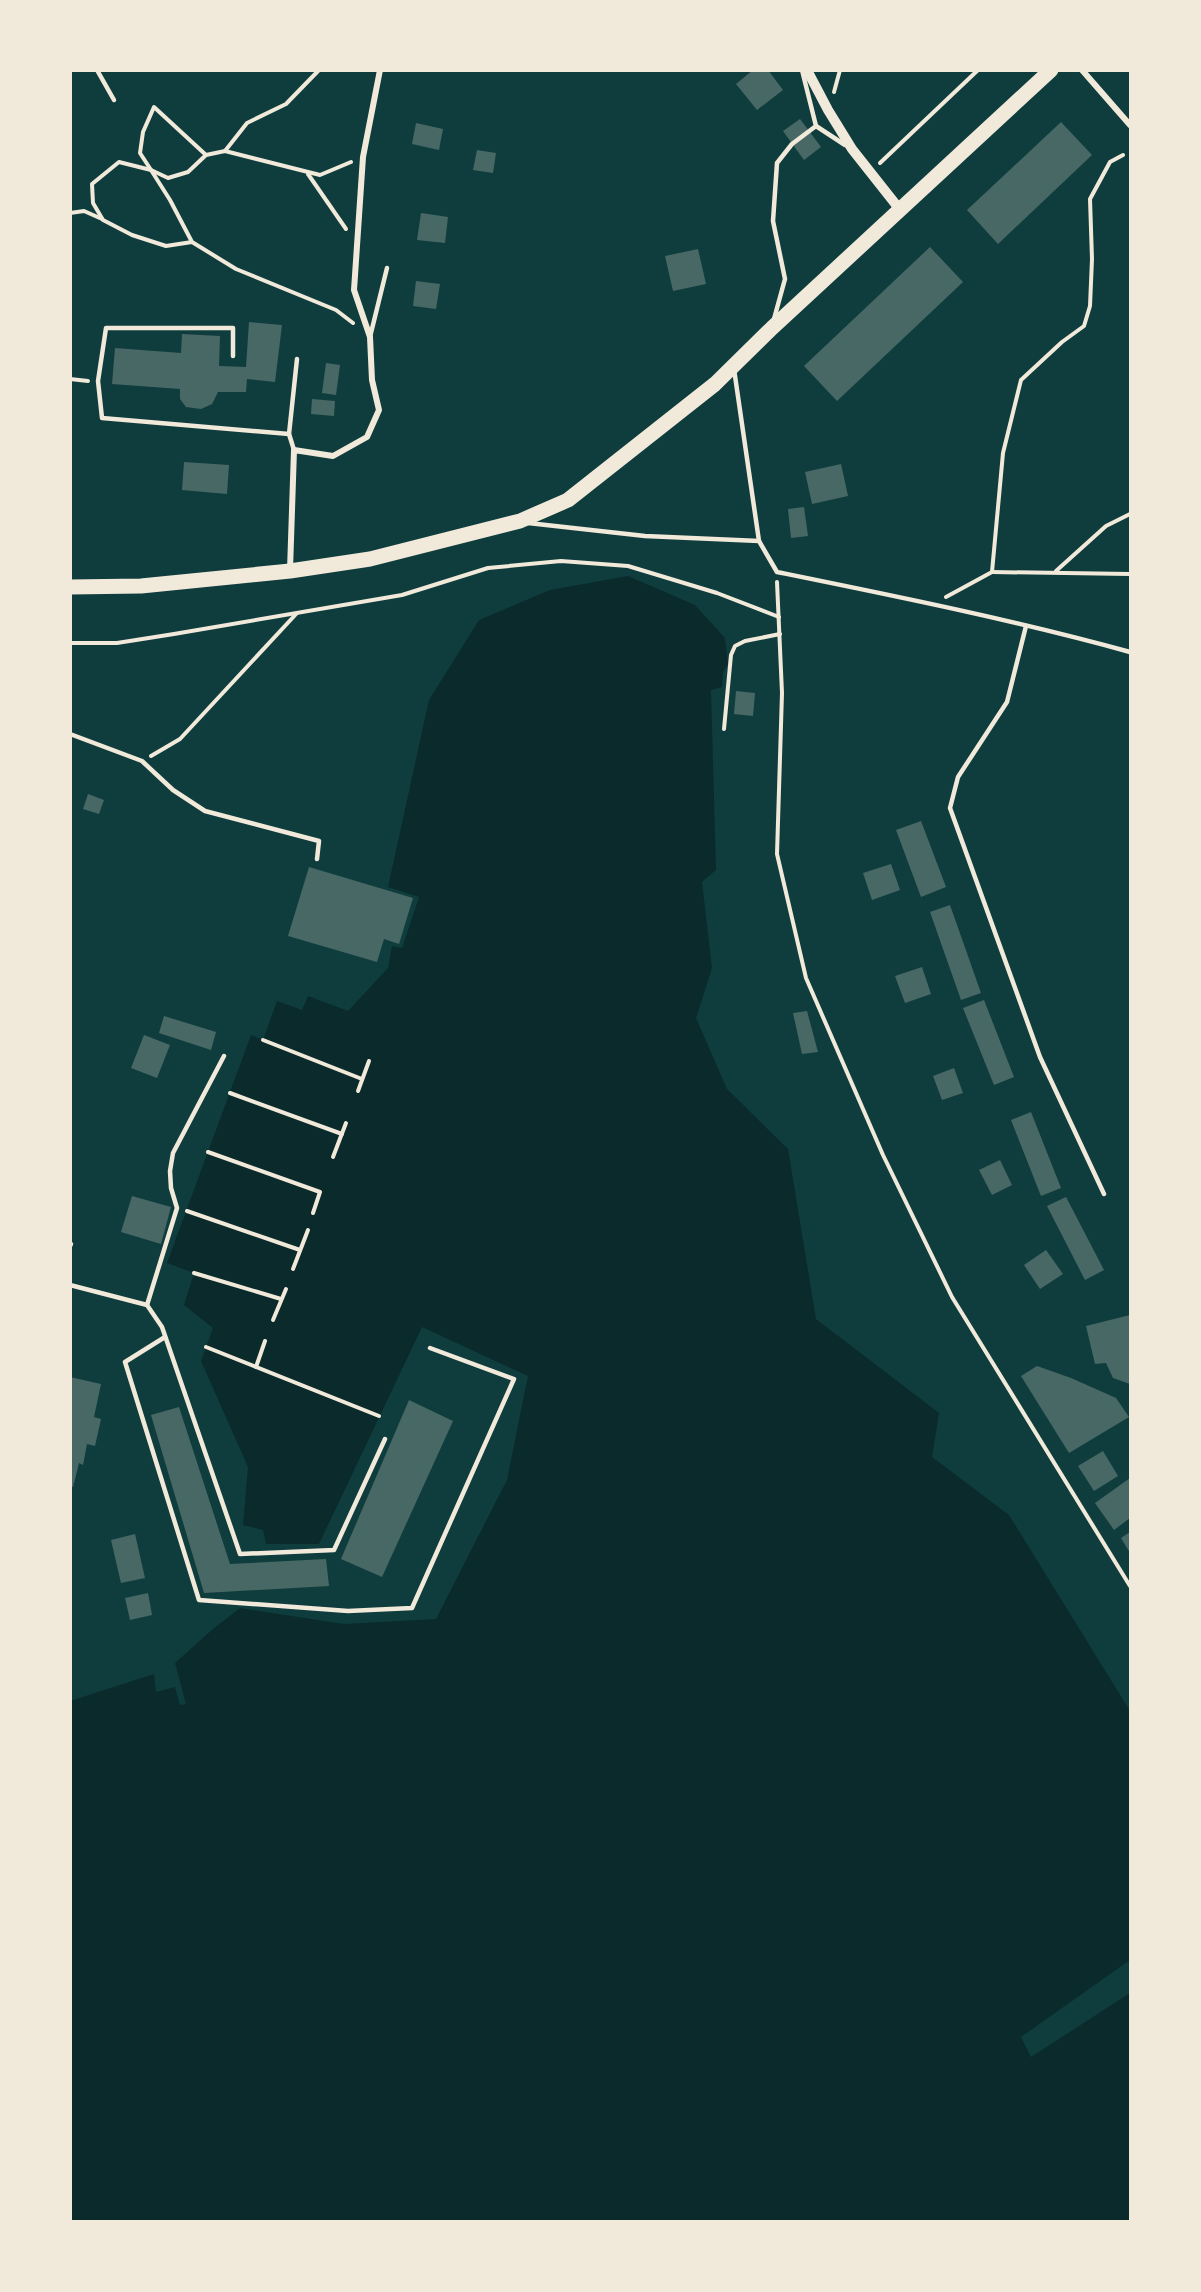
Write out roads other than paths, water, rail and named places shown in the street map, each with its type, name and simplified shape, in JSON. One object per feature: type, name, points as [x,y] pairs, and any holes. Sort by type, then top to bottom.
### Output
[{"type":"main road","points":[[70,587],[141,586],[290,571],[370,559],[520,521],[568,500],[715,384],[772,328],[1052,70]]},
{"type":"street","points":[[290,571],[294,450],[333,456],[367,437],[379,410],[372,380],[370,337],[354,290],[363,157],[380,70]]},
{"type":"street","points":[[807,70],[852,149],[901,211]]},
{"type":"street","points":[[1082,70],[1131,124]]},
{"type":"lane","points":[[97,70],[114,100]]},
{"type":"lane","points":[[802,70],[816,126],[852,149]]},
{"type":"lane","points":[[772,328],[785,279],[773,221],[777,163],[792,144],[816,126]]},
{"type":"lane","points":[[370,337],[387,268]]},
{"type":"lane","points":[[234,356],[234,328],[106,328],[98,381],[102,418],[289,434]]},
{"type":"lane","points":[[294,450],[289,434],[297,359]]},
{"type":"lane","points":[[734,366],[759,541],[777,572],[1071,635],[1131,652]]},
{"type":"lane","points":[[520,521],[645,536],[759,541]]},
{"type":"lane","points":[[1026,626],[1007,702],[958,777],[950,808],[1040,1057],[1104,1194]]},
{"type":"lane","points":[[70,735],[142,761],[173,790],[205,811],[319,841],[318,859]]},
{"type":"lane","points":[[147,1305],[177,1208],[171,1188],[170,1171],[173,1153],[224,1056]]},
{"type":"lane","points":[[70,1285],[147,1305],[162,1327],[240,1554],[334,1550],[385,1439]]},
{"type":"lane","points":[[165,1337],[125,1362],[199,1600],[348,1611],[412,1608],[514,1380],[430,1348]]},
{"type":"water","points":[[628,576],[695,605],[725,638],[728,664],[723,672],[722,687],[711,690],[716,870],[702,882],[712,968],[696,1018],[727,1089],[788,1149],[816,1319],[939,1413],[932,1457],[1009,1515],[1130,1711],[1130,1960],[1021,2037],[1031,2057],[1130,1993],[1130,2221],[71,2221],[70,1701],[154,1674],[156,1692],[175,1687],[180,1705],[186,1704],[175,1663],[240,1608],[344,1624],[436,1619],[507,1480],[528,1376],[422,1327],[319,1544],[266,1544],[263,1530],[243,1525],[248,1467],[201,1361],[213,1328],[184,1305],[194,1273],[167,1263],[251,1035],[263,1040],[277,1001],[302,1010],[308,996],[348,1011],[388,968],[392,946],[402,948],[419,897],[388,887],[429,700],[479,620],[550,590]]}]
